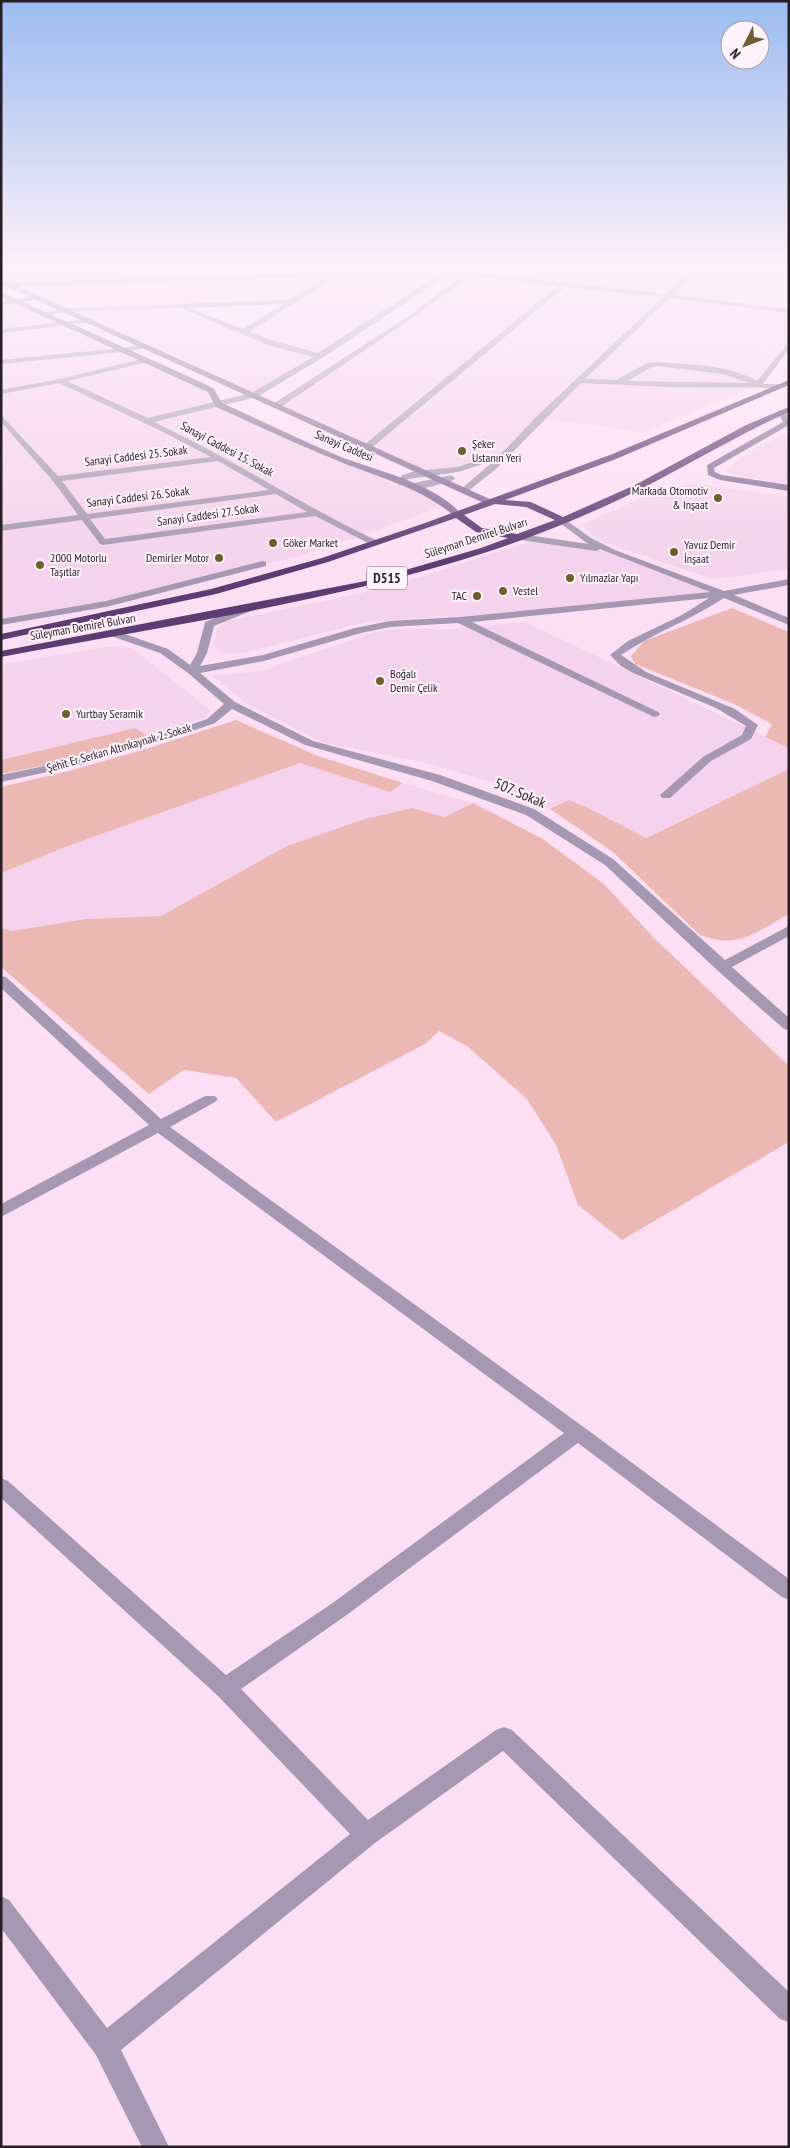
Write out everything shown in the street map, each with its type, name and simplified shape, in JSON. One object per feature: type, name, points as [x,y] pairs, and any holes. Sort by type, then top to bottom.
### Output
[{"type":"highway","name":"Süleyman Demirel Bulvarı","points":[[1,637],[213,592],[325,560],[613,457],[785,384]]},
{"type":"highway","name":"Süleyman Demirel Bulvarı","points":[[1,654],[247,609],[373,582],[521,537],[563,521],[638,487],[749,427],[786,410]]},
{"type":"highway","points":[[489,502],[528,504],[563,521]]},
{"type":"highway","points":[[457,514],[479,530],[521,537]]},
{"type":"street","points":[[1,392],[60,381],[128,364]]},
{"type":"street","name":"Sanayi Caddesi","points":[[154,364],[211,391],[219,405],[354,465],[426,493],[453,509],[457,514]]},
{"type":"street","name":"Sanayi Caddesi","points":[[185,364],[489,502]]},
{"type":"street","points":[[147,421],[254,395],[305,364]]},
{"type":"street","points":[[276,406],[339,364]]},
{"type":"street","points":[[367,446],[466,364]]},
{"type":"street","points":[[464,490],[493,467],[503,454],[598,364]]},
{"type":"street","points":[[619,383],[650,365],[655,364]]},
{"type":"street","points":[[659,364],[724,372],[748,378],[758,385]]},
{"type":"street","points":[[758,385],[774,364]]},
{"type":"street","name":"Sanayi Caddesi 15. Sokak","points":[[60,381],[147,421],[220,458],[317,513],[375,543]]},
{"type":"street","points":[[580,381],[668,385],[785,384]]},
{"type":"street","points":[[786,410],[787,423],[758,442],[710,467],[711,473],[720,477],[789,488]]},
{"type":"street","points":[[1,416],[56,479],[85,516]]},
{"type":"street","points":[[493,467],[424,485],[405,484],[405,478],[458,468],[503,454]]},
{"type":"street","name":"Sanayi Caddesi 25. Sokak","points":[[56,479],[220,458]]},
{"type":"street","name":"Sanayi Caddesi 26. Sokak","points":[[1,528],[279,491]]},
{"type":"street","name":"Sanayi Caddesi 27. Sokak","points":[[85,516],[103,542],[317,513]]},
{"type":"street","points":[[563,521],[588,540],[612,552],[723,594],[789,622]]},
{"type":"street","points":[[521,537],[571,543],[612,552]]},
{"type":"street","points":[[1,622],[106,604],[263,564]]},
{"type":"street","points":[[192,671],[264,658],[359,630],[390,624],[461,620],[723,594],[789,582]]},
{"type":"street","points":[[666,795],[707,759],[747,737],[752,725],[737,714],[651,678],[622,663],[615,655],[632,642],[686,617],[723,594]]},
{"type":"street","points":[[192,671],[202,653],[209,624],[247,609]]},
{"type":"street","points":[[461,620],[654,714]]},
{"type":"street","name":"507. Sokak","points":[[115,634],[164,651],[192,671],[231,704],[309,743],[436,778],[530,812],[609,862],[722,967],[789,1026]]},
{"type":"street","name":"Şehit Er Serkan Altınkaynak 2. Sokak","points":[[1,780],[80,762],[174,734],[210,721],[231,704]]},
{"type":"street","points":[[722,967],[789,930]]},
{"type":"street","points":[[1,980],[159,1126],[578,1433],[789,1591]]},
{"type":"street","points":[[1,1212],[210,1099]]},
{"type":"street","points":[[225,1688],[341,1608],[578,1433]]},
{"type":"street","points":[[1,1486],[225,1688],[366,1835]]},
{"type":"street","points":[[106,2046],[366,1835],[504,1737],[789,2010]]},
{"type":"street","points":[[1,1908],[106,2046],[156,2147]]},
{"type":"shaded area","points":[[1,364],[153,364],[211,391],[219,405],[354,465],[402,483],[446,505],[361,536],[281,561],[106,604],[1,622]]},
{"type":"shaded area","points":[[186,364],[302,364],[254,395]]},
{"type":"shaded area","points":[[340,364],[775,364],[758,385],[642,433],[539,419],[503,454],[473,464],[426,473],[276,406]]},
{"type":"shaded area","points":[[789,432],[789,484],[733,475],[726,470],[750,451]]},
{"type":"shaded area","points":[[691,483],[789,497],[789,569],[714,579],[600,541],[581,525],[646,496],[660,495]]},
{"type":"shaded area","points":[[537,539],[571,543],[612,552],[723,594],[461,620],[445,616],[366,622],[243,653],[229,654],[221,652],[214,645],[217,629],[228,621],[366,592],[424,576]]},
{"type":"shaded area","points":[[732,608],[789,632],[789,748],[765,737],[772,724],[734,704],[635,664],[631,656],[644,641]]},
{"type":"shaded area","points":[[525,622],[789,748],[789,769],[645,838],[570,800],[550,809],[496,783],[423,762],[320,742],[246,703],[212,676],[261,671],[375,632],[395,629],[451,629]]},
{"type":"shaded area","points":[[107,647],[132,648],[211,711],[204,718],[147,736],[135,728],[1,760],[1,665]]},
{"type":"shaded area","points":[[236,720],[318,756],[403,783],[390,792],[300,763],[68,846],[1,873],[1,787],[69,771]]},
{"type":"shaded area","points":[[135,728],[147,736],[51,764],[1,774],[1,760]]},
{"type":"shaded area","points":[[300,763],[390,792],[403,783],[473,803],[445,817],[412,808],[287,846],[161,916],[86,919],[11,931],[1,928],[1,873],[68,846]]},
{"type":"shaded area","points":[[789,769],[789,914],[757,933],[737,940],[726,941],[700,935],[613,852],[550,809],[569,800],[646,838]]},
{"type":"shaded area","points":[[473,803],[543,839],[604,884],[654,938],[789,1066],[789,1142],[622,1240],[578,1205],[556,1145],[527,1099],[467,1046],[439,1031],[425,1044],[276,1122],[236,1078],[184,1070],[149,1094],[1,967],[1,928],[11,931],[86,919],[161,916],[287,846],[365,819],[412,808],[445,817]]},
{"type":"place","name":"Şeker Ustanın Yeri","points":[[462,451]]},
{"type":"place","name":"Markada Otomotiv & Inşaat","points":[[718,498]]},
{"type":"place","name":"Göker Market","points":[[273,543]]},
{"type":"place","name":"Yavuz Demir İnşaat","points":[[674,552]]},
{"type":"place","name":"Demirler Motor","points":[[219,558]]},
{"type":"place","name":"2000 Motorlu Taşıtlar","points":[[40,565]]},
{"type":"place","name":"Yılmazlar Yapı","points":[[570,578]]},
{"type":"place","name":"Vestel","points":[[503,591]]},
{"type":"place","name":"TAC","points":[[477,596]]},
{"type":"place","name":"Boğalı Demir Çelik","points":[[380,681]]},
{"type":"place","name":"Yurtbay Seramik","points":[[66,714]]}]
